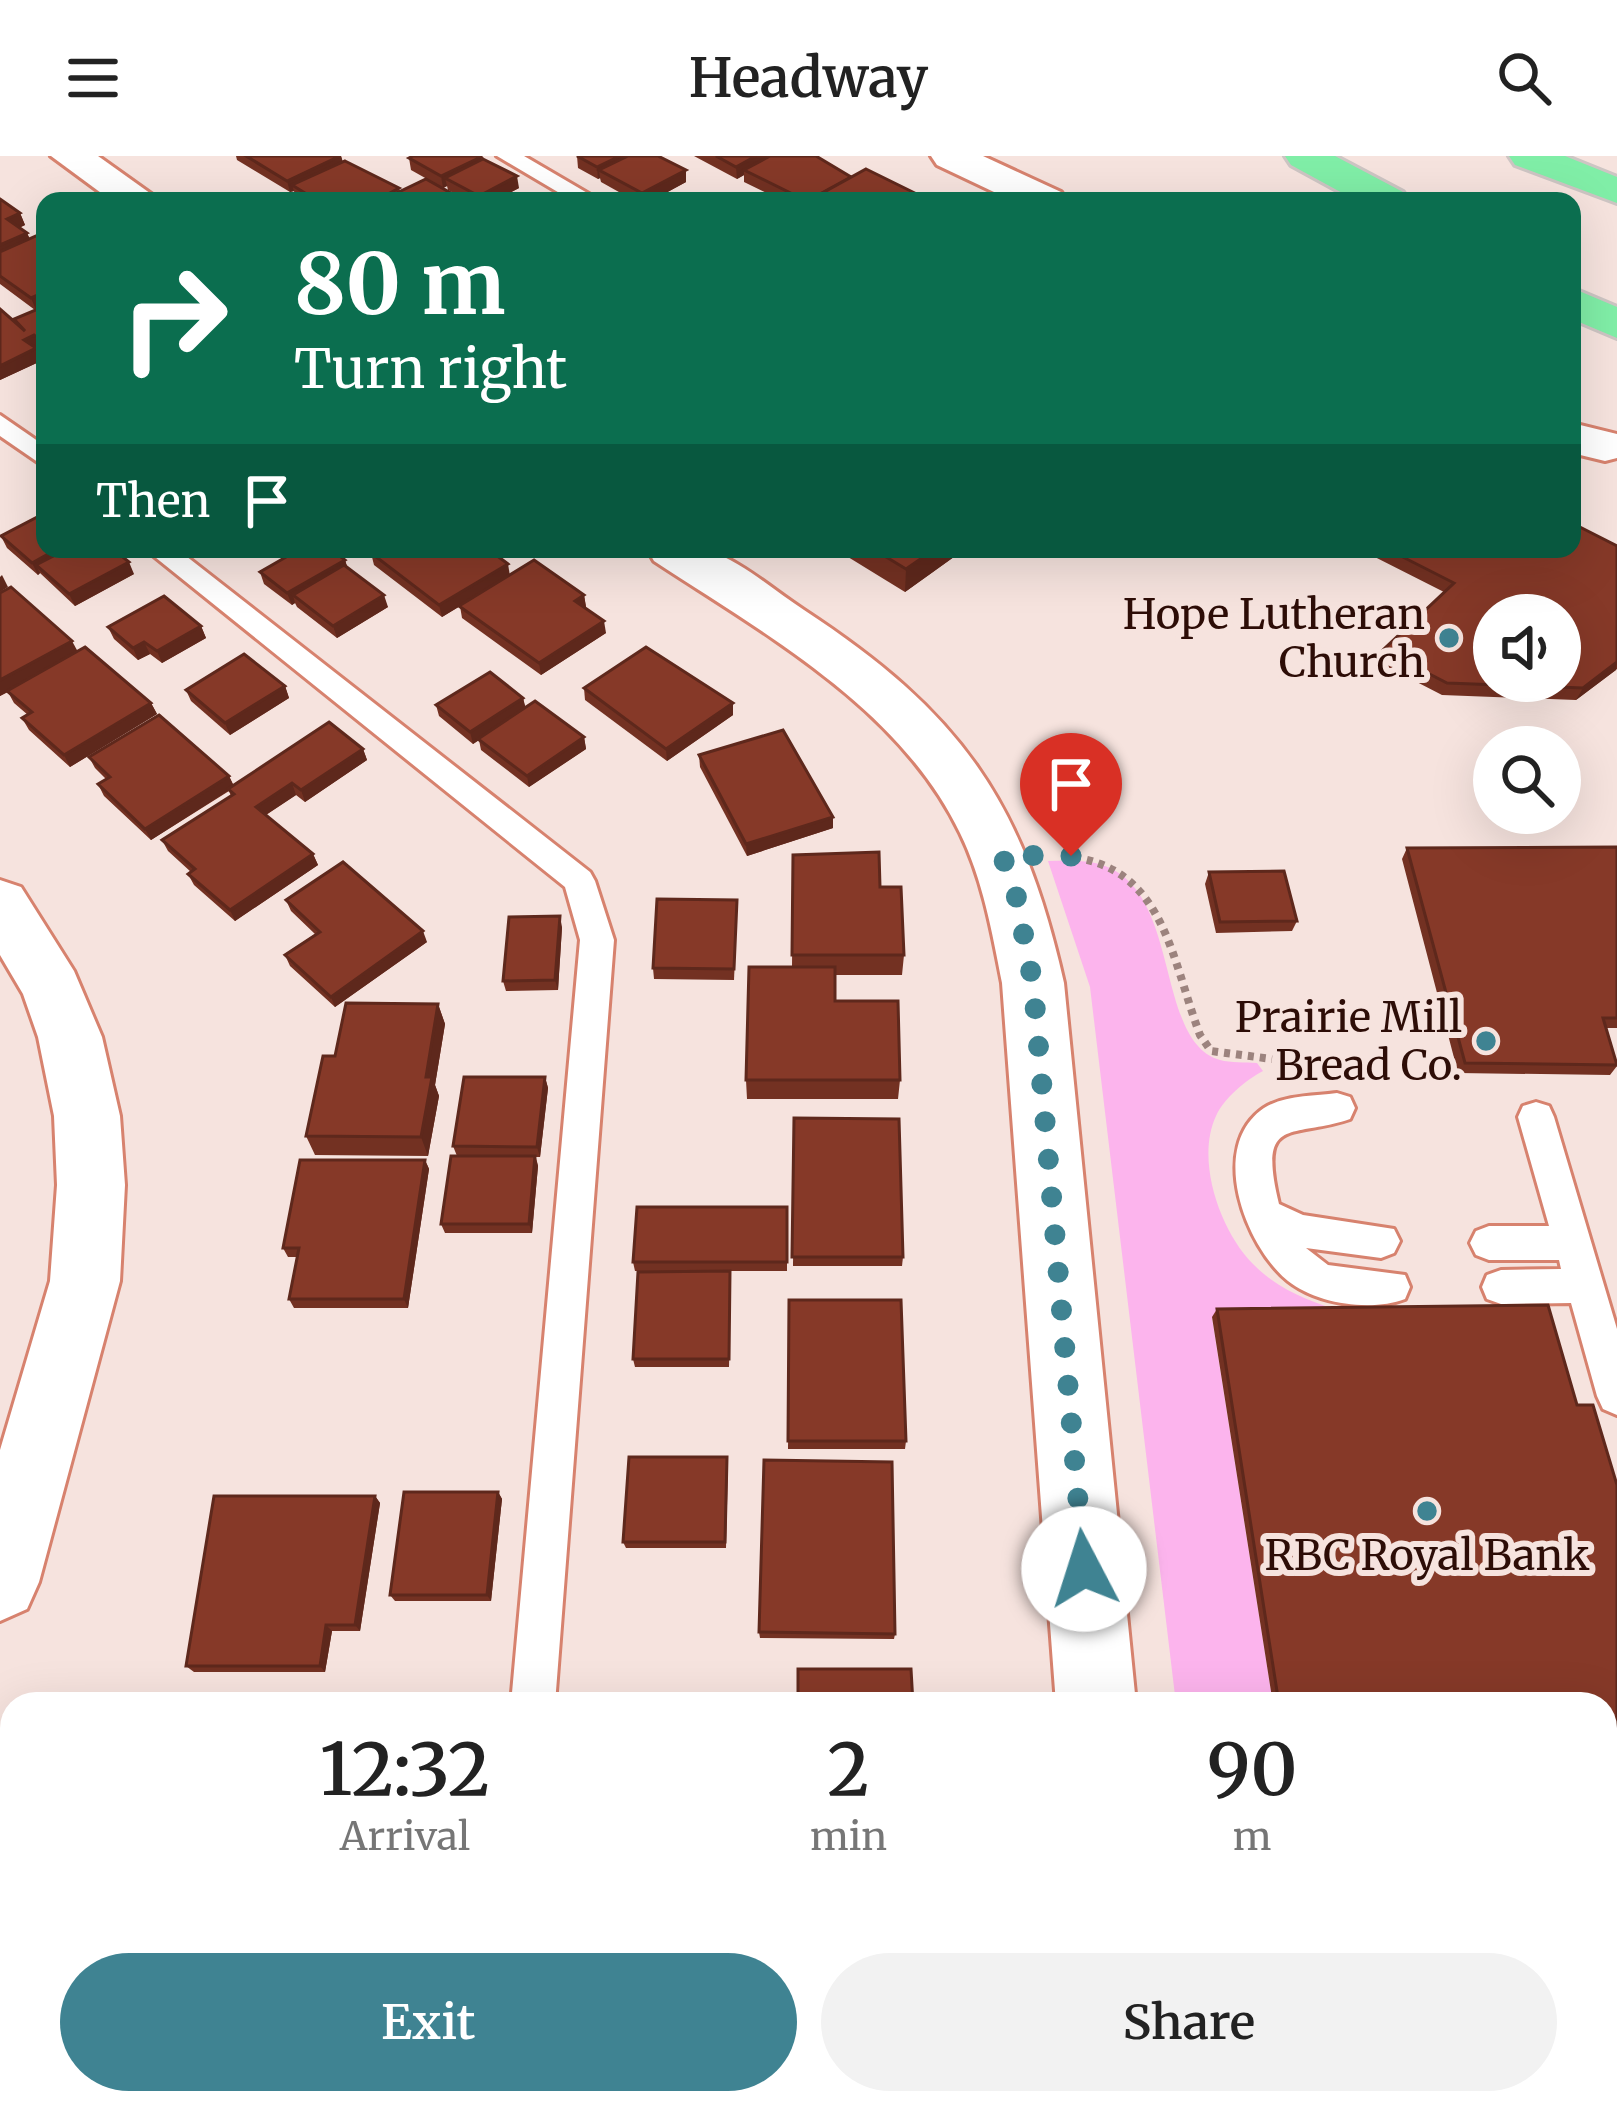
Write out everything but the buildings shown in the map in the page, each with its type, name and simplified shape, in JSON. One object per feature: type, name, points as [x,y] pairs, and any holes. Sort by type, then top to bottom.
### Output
[{"type":"highway","points":[[1305,156],[1371,192]]},
{"type":"highway","points":[[1529,156],[1617,191]]},
{"type":"highway","points":[[1581,306],[1617,325]]},
{"type":"street","points":[[71,156],[126,192]]},
{"type":"street","points":[[951,156],[1027,192]]},
{"type":"street","points":[[686,558],[859,673],[904,712],[976,803],[1002,855],[1016,895],[1033,983],[1095,1692]]},
{"type":"street","points":[[0,902],[52,989],[70,1037],[87,1116],[91,1185],[85,1281],[0,1582]]},
{"type":"lane","points":[[508,156],[574,192]]},
{"type":"lane","points":[[0,423],[36,452]]},
{"type":"lane","points":[[170,558],[579,881],[597,940],[534,1692]]},
{"type":"lane","points":[[1336,1108],[1277,1118],[1260,1136],[1256,1191],[1263,1214],[1276,1244],[1295,1266],[1319,1281],[1391,1287]]},
{"type":"lane","points":[[1536,1117],[1617,1396]]},
{"type":"lane","points":[[1263,1214],[1299,1231],[1381,1241]]},
{"type":"lane","points":[[1489,1243],[1572,1243]]},
{"type":"lane","points":[[1501,1287],[1585,1286]]},
{"type":"path","points":[[1002,855],[1090,858],[1120,868],[1148,896],[1200,1035],[1211,1051],[1272,1059]]},
{"type":"shaded area","points":[[1048,861],[1095,863],[1123,876],[1143,899],[1184,1024],[1199,1047],[1220,1060],[1257,1063],[1263,1071],[1236,1090],[1216,1116],[1208,1154],[1215,1195],[1231,1234],[1263,1273],[1296,1294],[1344,1312],[1212,1318],[1271,1692],[1175,1692],[1090,987]]},
{"type":"place","name":"Hope Lutheran Church","points":[[1449,638]]},
{"type":"place","name":"Prairie Mill Bread Co.","points":[[1486,1041]]},
{"type":"place","name":"RBC Royal Bank","points":[[1427,1511]]},
{"type":"route","points":[[1071,856],[1002,855],[1027,938],[1033,983],[1084,1569]]}]
